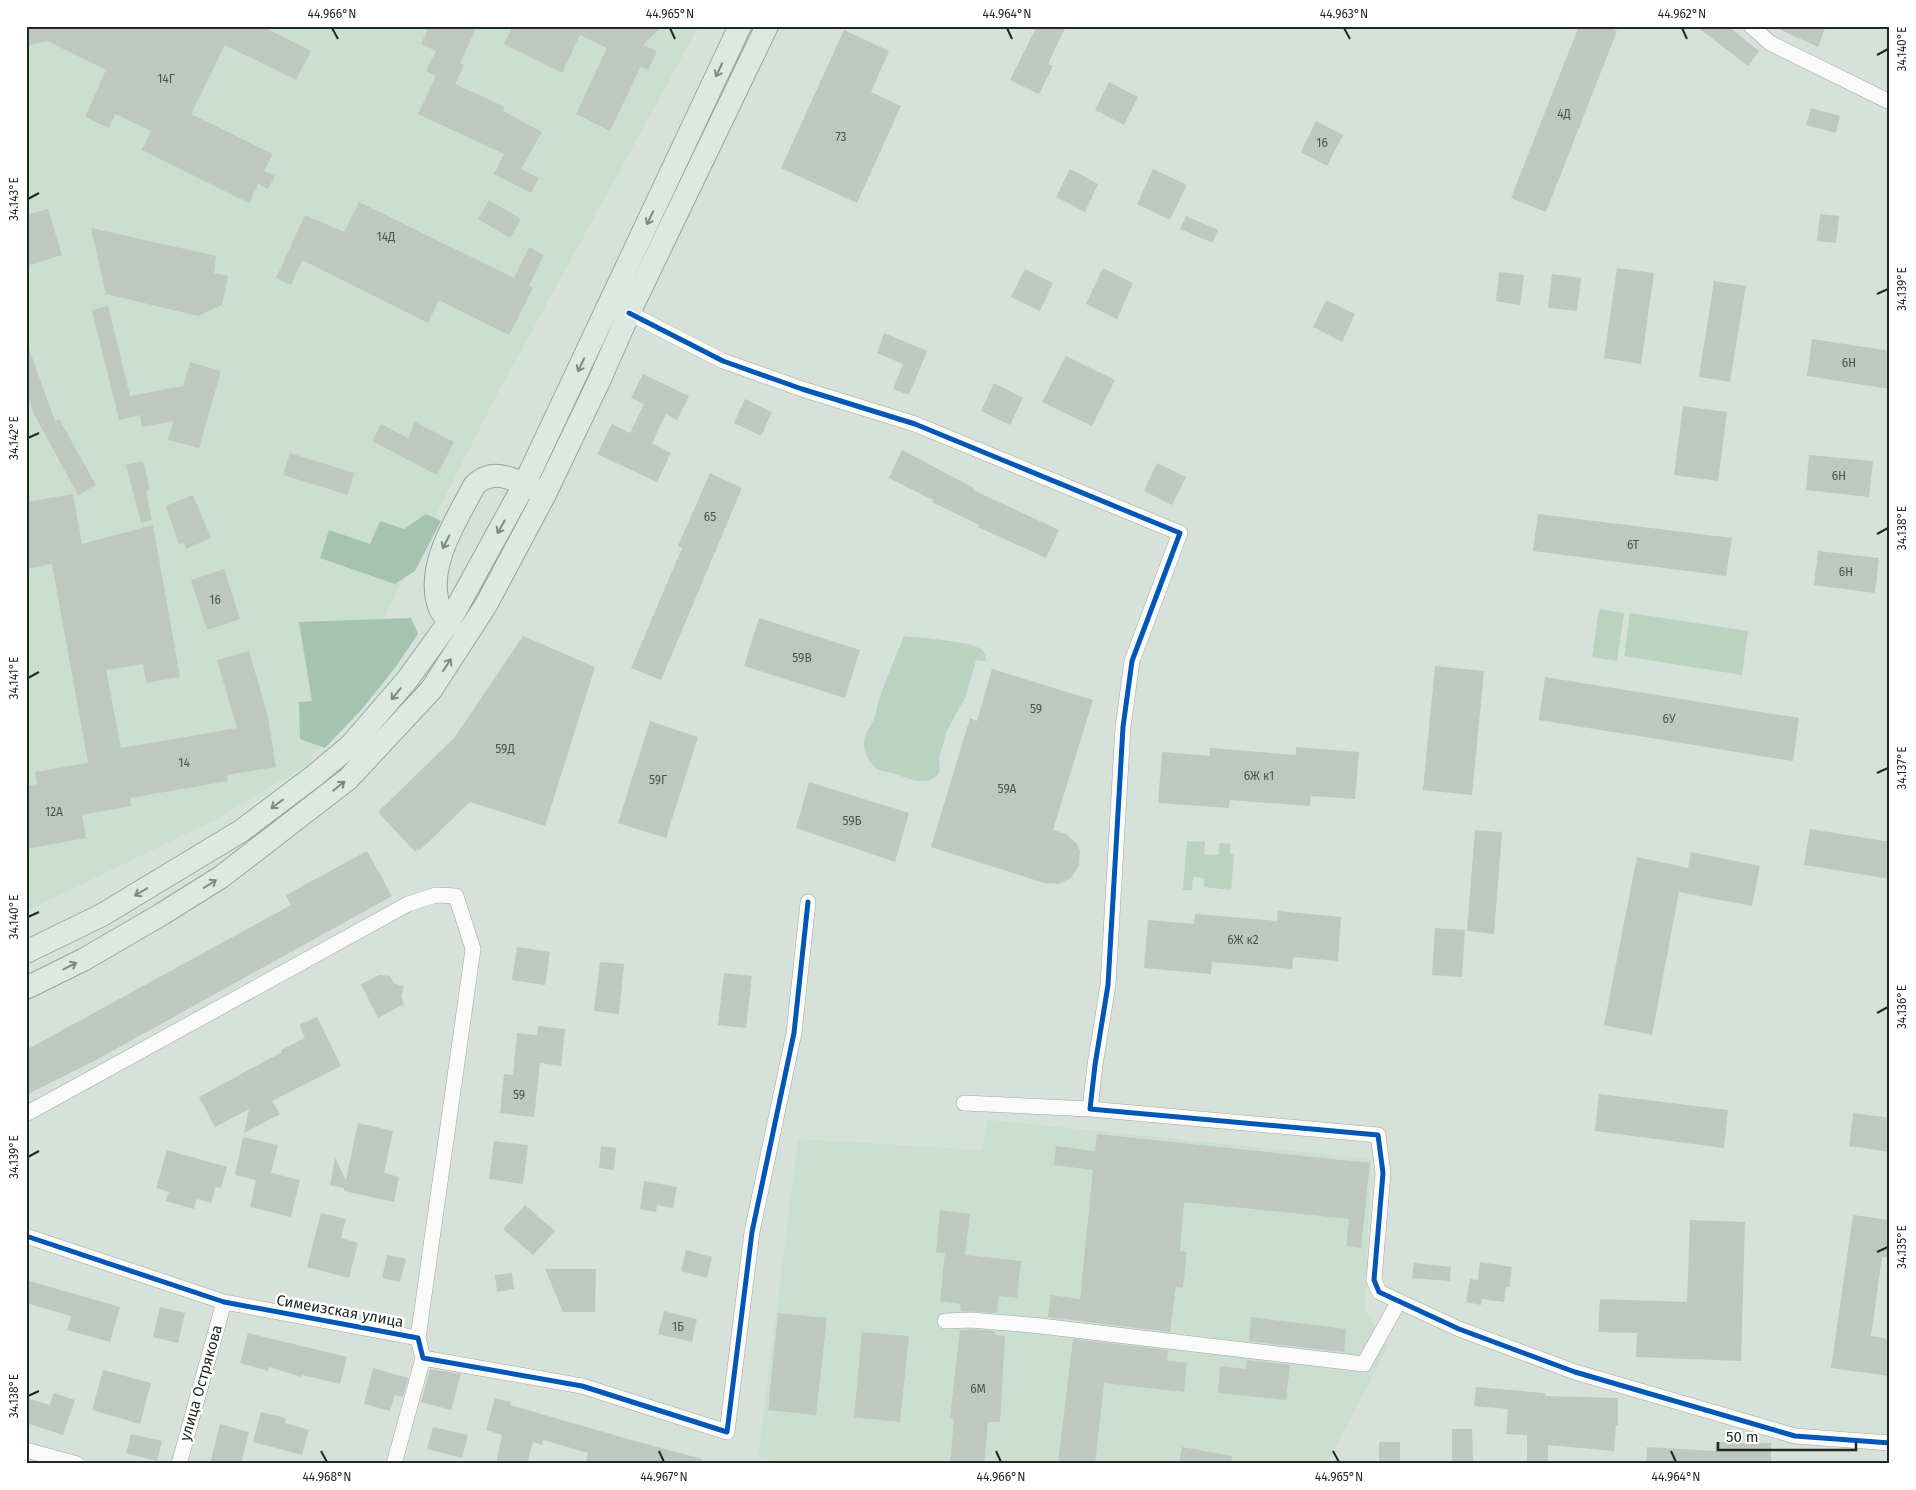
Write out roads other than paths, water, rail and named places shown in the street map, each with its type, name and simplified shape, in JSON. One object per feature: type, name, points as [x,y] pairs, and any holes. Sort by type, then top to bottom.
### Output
[{"type":"main road","points":[[26,952],[102,915],[241,832],[350,746],[379,715],[407,680],[448,622],[524,485],[740,26]]},
{"type":"main road","points":[[26,988],[83,960],[221,877],[348,779],[431,690],[486,605],[545,494],[629,313],[767,26]]},
{"type":"main road","points":[[448,622],[440,609],[437,570],[441,552],[474,486],[481,479],[489,475],[498,475],[545,494]]},
{"type":"street","points":[[1750,26],[1770,43],[1890,102]]},
{"type":"street","points":[[629,313],[723,361],[802,389],[915,424],[1180,533],[1132,661],[1123,727],[1108,985],[1090,1109]]},
{"type":"street","points":[[26,1114],[408,904],[436,895],[456,896],[473,949],[418,1338]]},
{"type":"street","points":[[394,1464],[423,1358],[582,1386],[726,1432],[752,1232],[794,1033],[808,902]]},
{"type":"street","points":[[964,1103],[1090,1109],[1378,1135],[1383,1173],[1374,1280],[1380,1292],[1459,1329],[1575,1372],[1795,1436],[1890,1443]]},
{"type":"street","name":"Симеизская улица","points":[[26,1236],[224,1302],[418,1338],[423,1358]]},
{"type":"street","points":[[944,1321],[971,1320],[1032,1325],[1364,1364],[1399,1301]]},
{"type":"street","name":"улица Острякова","points":[[178,1464],[224,1302]]},
{"type":"street","points":[[26,1450],[77,1464]]}]
